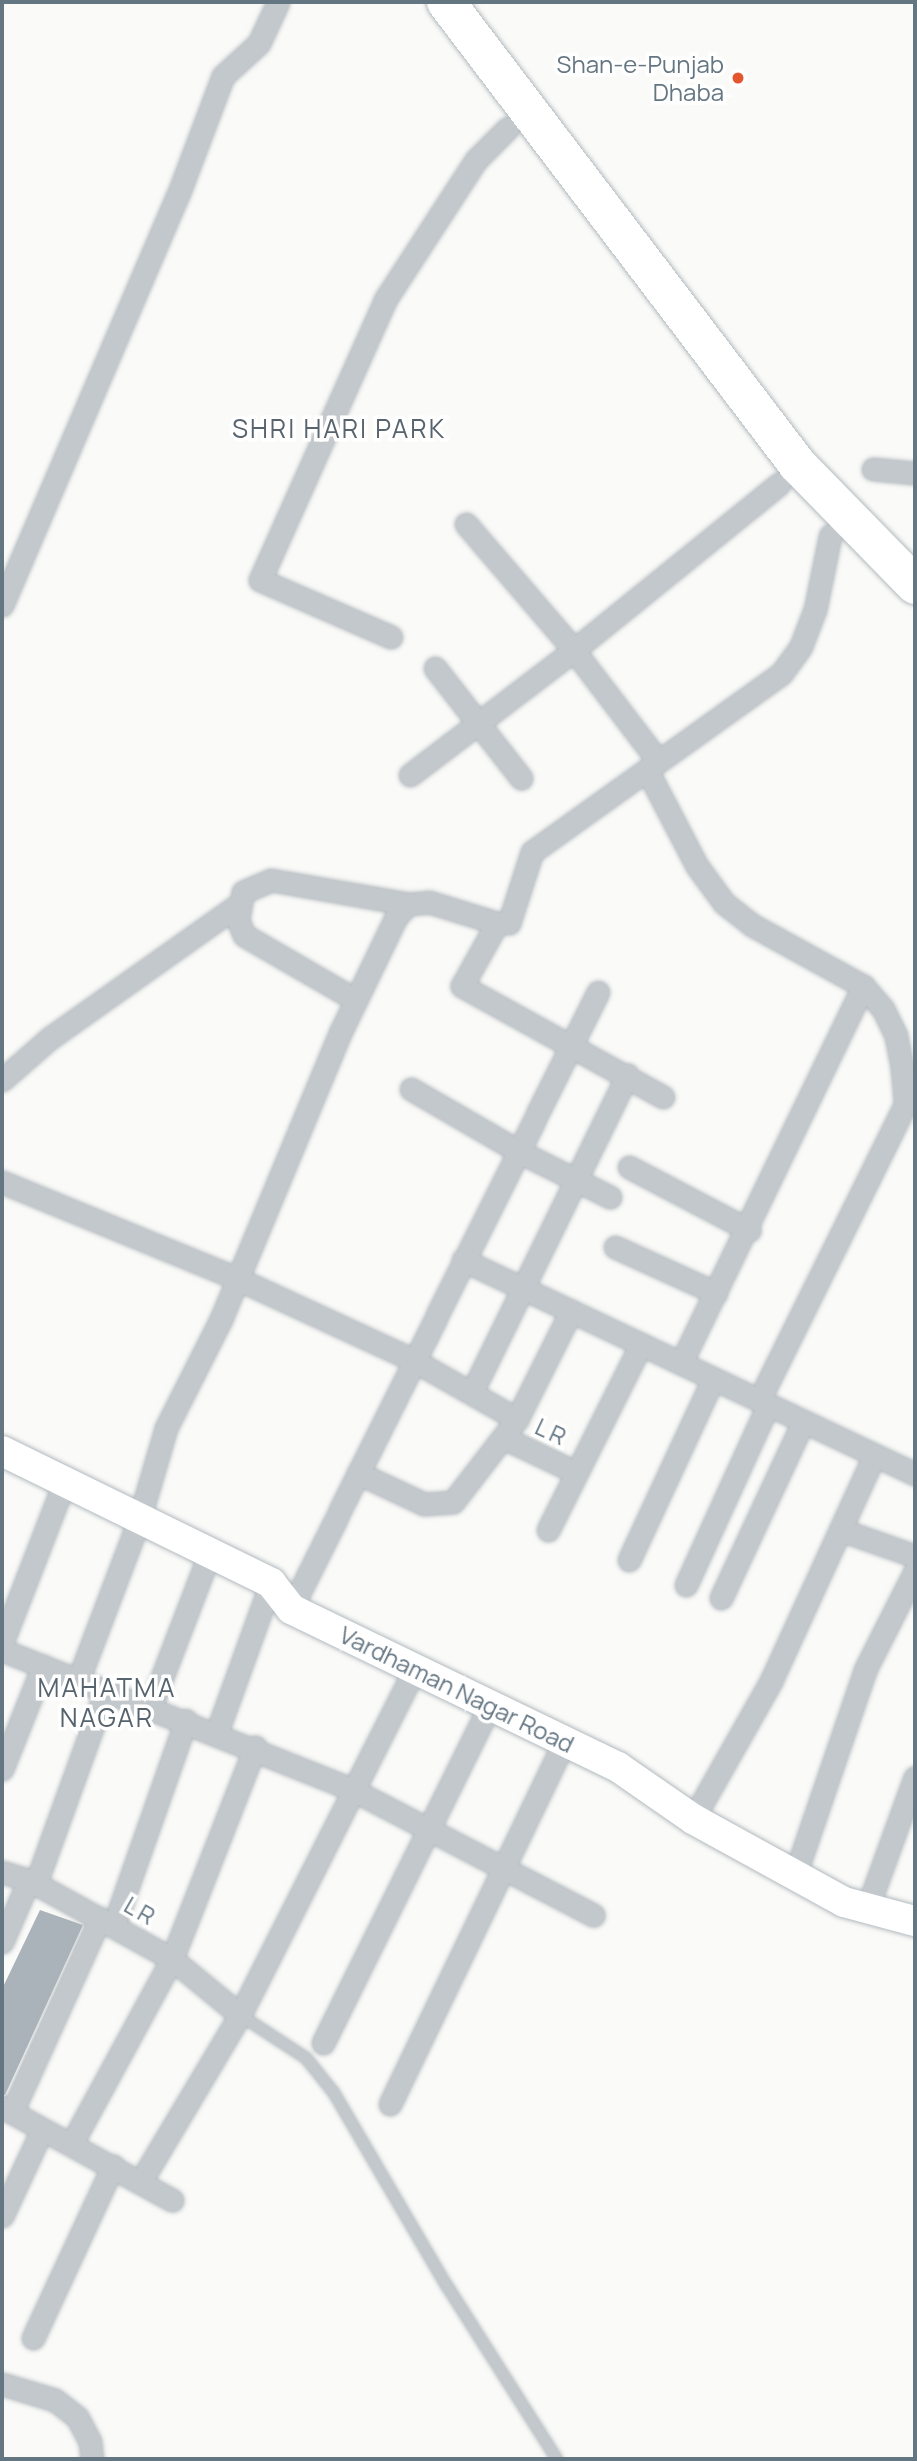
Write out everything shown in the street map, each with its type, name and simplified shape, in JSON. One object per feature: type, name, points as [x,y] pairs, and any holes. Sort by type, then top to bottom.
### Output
[{"type":"highway","points":[[446,2],[514,122],[793,485],[915,585]]},
{"type":"street","points":[[2,605],[178,195],[223,76],[259,43],[278,2]]},
{"type":"street","points":[[391,637],[260,580],[385,300],[477,160],[514,122]]},
{"type":"street","points":[[873,469],[915,473]]},
{"type":"street","points":[[410,775],[793,485]]},
{"type":"street","points":[[466,524],[574,650],[652,766],[697,866],[724,903],[763,932],[863,986],[883,1009],[896,1036],[905,1105],[763,1403],[687,1585]]},
{"type":"street","points":[[356,1000],[244,935],[238,905],[243,892],[271,880],[408,904],[429,902],[497,923],[509,923],[532,852],[781,674],[801,646],[815,610],[830,536]]},
{"type":"street","points":[[435,668],[481,721],[521,778]]},
{"type":"street","points":[[79,1678],[139,1520],[166,1427],[238,1279],[356,1000],[396,918],[408,904]]},
{"type":"street","points":[[2,1080],[50,1038],[238,905]]},
{"type":"street","points":[[497,923],[462,986],[663,1097]]},
{"type":"street","points":[[681,1363],[749,1230],[863,986]]},
{"type":"street","points":[[291,1609],[598,992]]},
{"type":"street","points":[[473,1390],[626,1075]]},
{"type":"street","points":[[411,1088],[518,1151],[610,1197]]},
{"type":"street","points":[[629,1167],[749,1230]]},
{"type":"street","points":[[2,1182],[238,1279],[473,1390],[517,1419]]},
{"type":"street","points":[[615,1247],[716,1293]]},
{"type":"street","points":[[464,1260],[915,1474]]},
{"type":"street","points":[[358,1473],[424,1504],[444,1506],[460,1496],[517,1419],[571,1311]]},
{"type":"street","points":[[548,1530],[641,1344]]},
{"type":"street","points":[[629,1560],[713,1379]]},
{"type":"street","points":[[721,1598],[803,1422]]},
{"type":"street","name":"L R","points":[[504,1438],[575,1472]]},
{"type":"street","points":[[693,1819],[771,1681],[874,1456]]},
{"type":"street","name":"Vardhaman Nagar Road","points":[[4,1459],[64,1483],[271,1583],[291,1609],[618,1767],[693,1819],[795,1875],[867,1909],[915,1920]]},
{"type":"street","points":[[2,1643],[64,1483]]},
{"type":"street","points":[[841,1530],[915,1556]]},
{"type":"street","points":[[151,1706],[211,1552]]},
{"type":"street","points":[[795,1875],[866,1671],[915,1571]]},
{"type":"street","points":[[217,1732],[271,1583]]},
{"type":"street","points":[[2,1650],[217,1732],[353,1790],[593,1914]]},
{"type":"street","points":[[2,1769],[43,1666]]},
{"type":"street","points":[[141,2180],[240,2015],[415,1668]]},
{"type":"street","points":[[2,1942],[32,1882],[106,1690]]},
{"type":"street","points":[[323,2043],[490,1705]]},
{"type":"street","points":[[172,2200],[141,2180],[7,2110],[107,1921],[186,1720]]},
{"type":"street","points":[[390,2104],[565,1741]]},
{"type":"street","points":[[72,2143],[172,1959],[254,1747]]},
{"type":"street","points":[[867,1909],[915,1777]]},
{"type":"street","name":"L R","points":[[2,1872],[32,1882],[172,1959],[240,2015]]},
{"type":"street","points":[[2,2216],[42,2130]]},
{"type":"street","points":[[33,2338],[113,2166]]},
{"type":"street","points":[[2,2385],[55,2400],[77,2417],[90,2441],[92,2459]]},
{"type":"lane","points":[[240,2015],[306,2058],[334,2093],[447,2287],[557,2459]]},
{"type":"building","points":[[40,1910],[83,1925],[5,2095],[2,2094],[2,1989]]},
{"type":"place","name":"Shan-e-Punjab Dhaba","points":[[738,78]]},
{"type":"district","name":"SHRI HARI PARK","points":[[339,429]]},
{"type":"district","name":"MAHATMA NAGAR","points":[[107,1703]]}]
